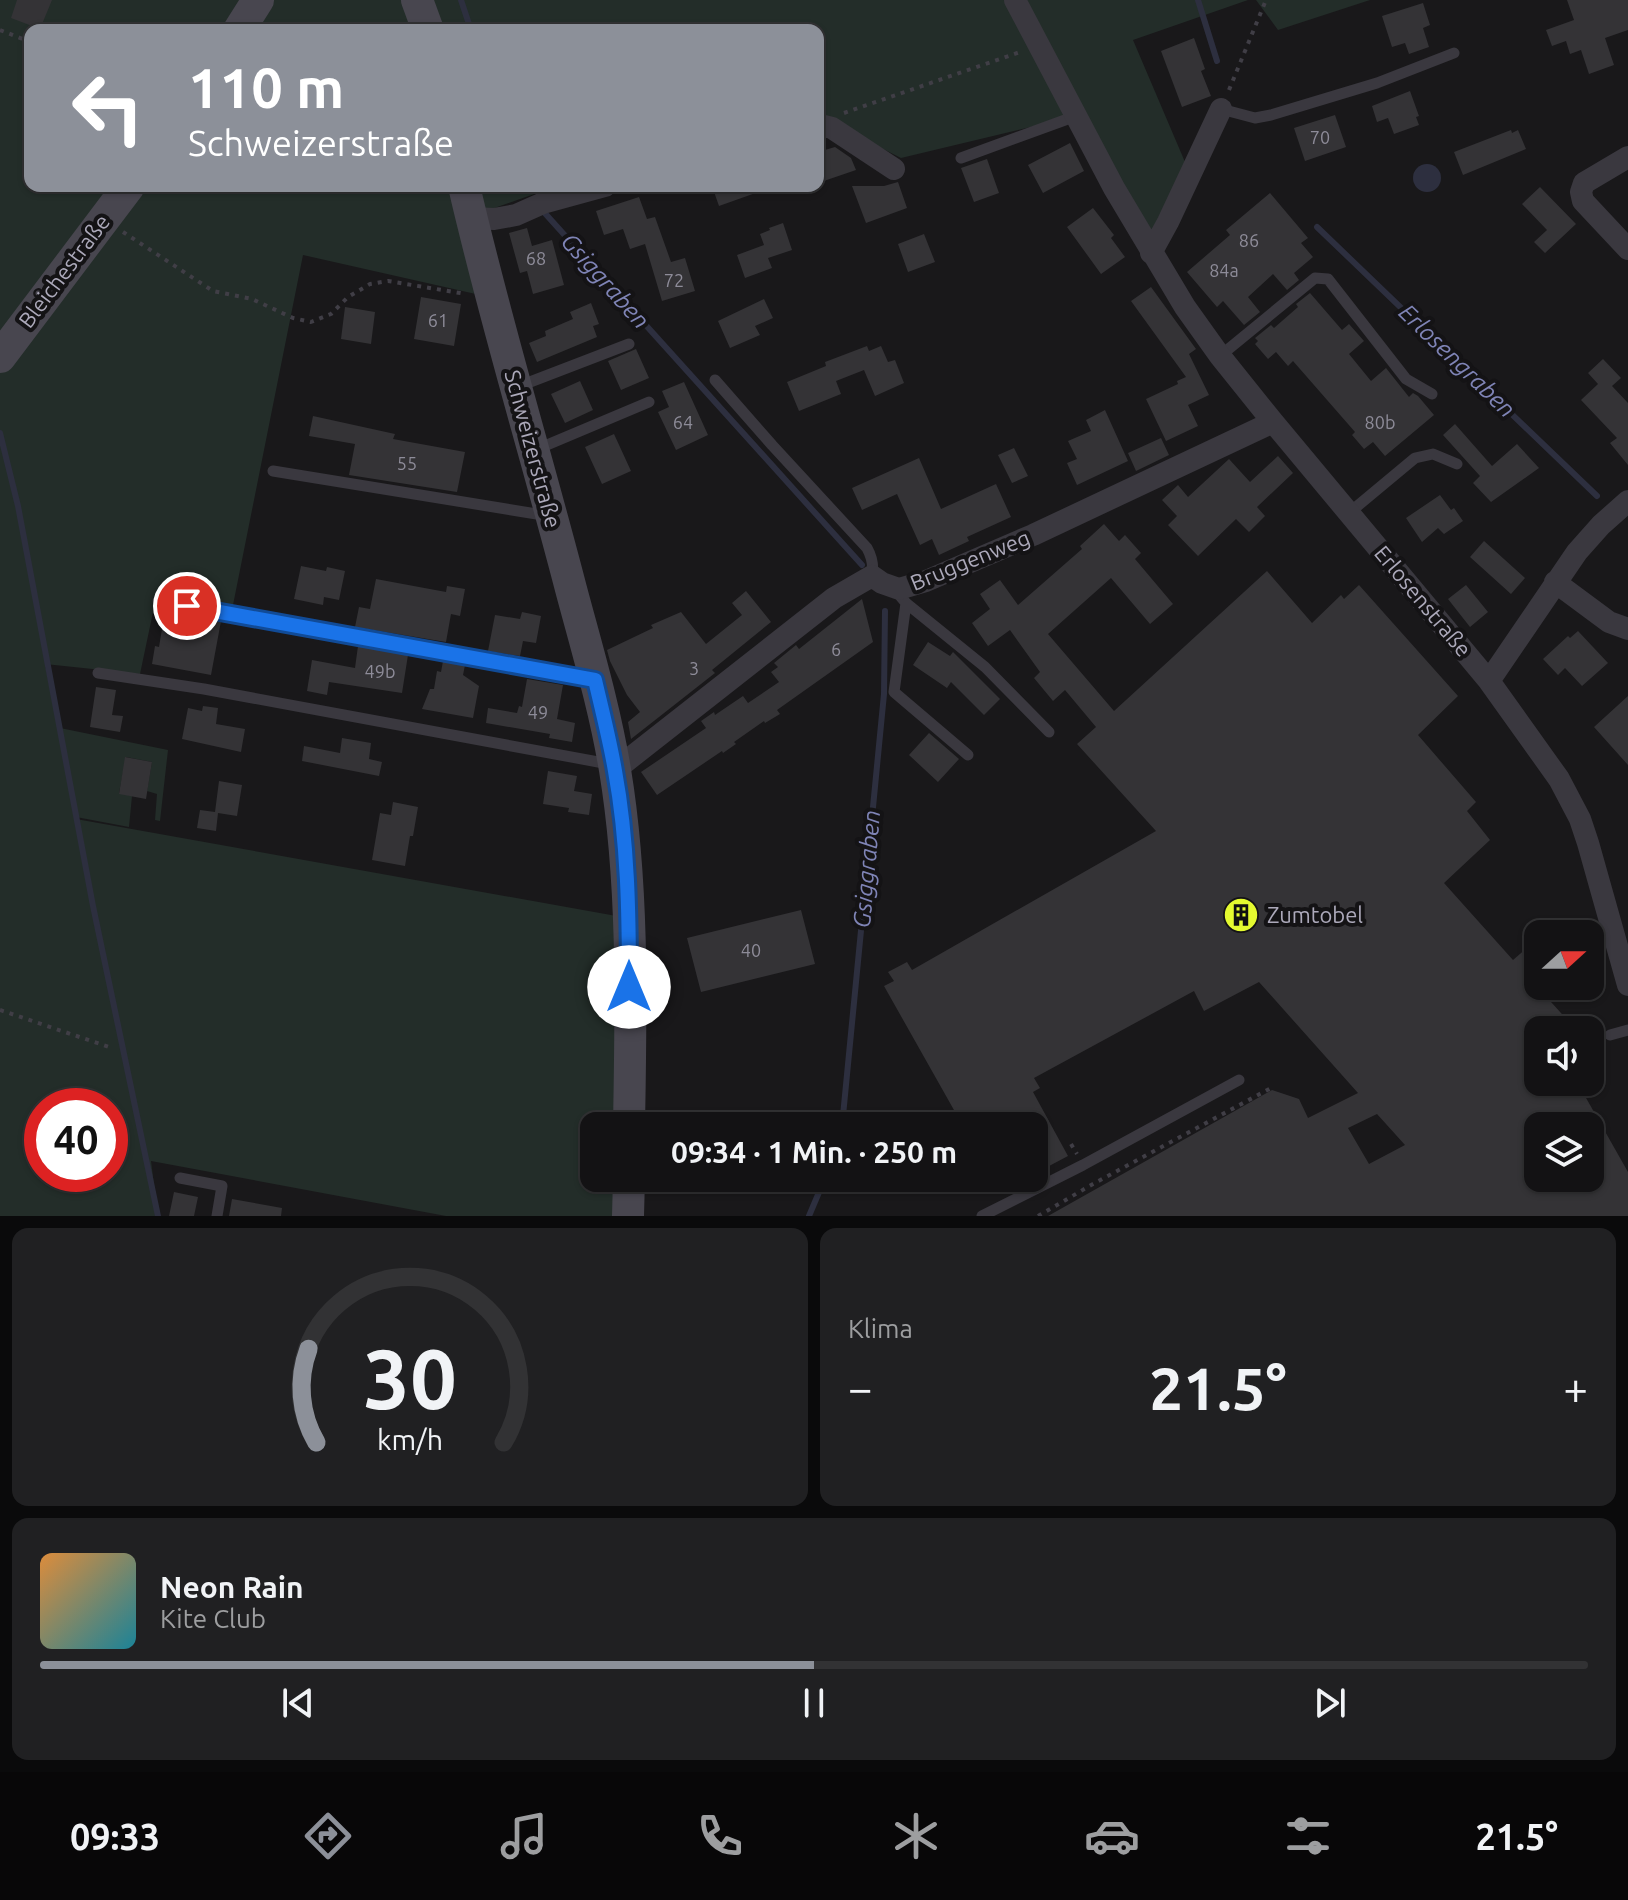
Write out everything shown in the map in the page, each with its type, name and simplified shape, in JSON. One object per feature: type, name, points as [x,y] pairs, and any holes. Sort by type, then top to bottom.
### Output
[{"type":"street","points":[[243,24],[258,0]]},
{"type":"street","points":[[417,0],[426,24]]},
{"type":"street","name":"Erlosenstraße","points":[[1015,0],[1151,253],[1185,307],[1273,422],[1489,681],[1559,779],[1580,819],[1628,985]]},
{"type":"street","points":[[1151,253],[1221,109]]},
{"type":"street","points":[[825,128],[894,169]]},
{"type":"street","points":[[1628,157],[1584,183],[1581,192],[1583,201],[1628,249]]},
{"type":"street","name":"Bleichestraße","points":[[0,357],[124,192]]},
{"type":"street","name":"Schweizerstraße","points":[[466,192],[595,680],[614,768],[629,910],[629,1112]]},
{"type":"street","points":[[472,218],[494,219],[516,215],[543,203],[583,192]]},
{"type":"street","name":"Bruggenweg","points":[[872,576],[903,596],[926,581],[1033,535],[1273,422]]},
{"type":"street","points":[[1489,681],[1577,552],[1628,501]]},
{"type":"street","points":[[614,768],[834,598],[872,576]]},
{"type":"street","points":[[1555,582],[1609,622],[1628,629]]},
{"type":"street","points":[[628,1216],[629,1192]]},
{"type":"lane","points":[[1221,109],[1255,118],[1271,115],[1377,83],[1454,53]]},
{"type":"lane","points":[[961,158],[1076,116]]},
{"type":"lane","points":[[1220,356],[1315,278],[1328,279],[1406,379],[1432,394]]},
{"type":"lane","points":[[517,387],[629,344]]},
{"type":"lane","points":[[715,380],[867,548],[871,555],[872,576]]},
{"type":"lane","points":[[534,451],[649,402]]},
{"type":"lane","points":[[1349,513],[1415,458],[1433,454],[1457,464]]},
{"type":"lane","points":[[273,471],[552,516]]},
{"type":"lane","points":[[903,596],[985,667],[1049,732]]},
{"type":"lane","points":[[903,596],[894,692],[968,755]]},
{"type":"lane","points":[[158,601],[595,680]]},
{"type":"lane","points":[[98,673],[204,689],[614,768]]},
{"type":"lane","points":[[1610,1035],[1628,1030]]},
{"type":"lane","points":[[982,1216],[1239,1080]]},
{"type":"lane","points":[[180,1178],[222,1186],[217,1216]]},
{"type":"path","points":[[1221,109],[1266,0]]},
{"type":"path","points":[[0,30],[24,40]]},
{"type":"path","points":[[825,128],[832,117],[1039,45]]},
{"type":"path","points":[[104,219],[213,291],[252,299],[293,318],[311,322],[331,314],[348,297],[370,284],[388,281],[492,299]]},
{"type":"path","points":[[0,1010],[109,1047]]},
{"type":"path","points":[[1038,1216],[1271,1088]]},
{"type":"shaded area","points":[[0,0],[1248,0],[1133,40],[1185,162],[1151,235],[1076,116],[901,158],[824,119],[824,24],[24,24],[24,192],[540,192],[469,217],[489,297],[303,255],[232,610],[156,598],[140,674],[45,664],[75,814],[60,728],[168,750],[160,821],[155,820],[157,794],[147,791],[152,762],[126,757],[119,793],[132,796],[129,827],[76,819],[622,917],[622,1112],[580,1112],[580,1192],[622,1192],[622,1216],[446,1216],[151,1161],[158,1216],[0,1216]]},
{"type":"shaded area","points":[[1256,0],[1370,0],[1278,30]]},
{"type":"water","points":[[1427,164],[1437,168],[1441,178],[1437,188],[1427,192],[1417,188],[1413,178],[1417,168]]},
{"type":"building","points":[[17,0],[52,0],[42,24],[27,24],[11,18]]},
{"type":"building","points":[[1567,0],[1628,0],[1628,30],[1605,38],[1614,65],[1589,74],[1581,50],[1570,54],[1566,41],[1552,46],[1546,30],[1574,20]]},
{"type":"building","points":[[1423,3],[1430,25],[1423,28],[1429,47],[1409,54],[1405,43],[1392,47],[1382,16]]},
{"type":"building","points":[[1194,38],[1205,69],[1201,71],[1211,96],[1182,107],[1161,51]]},
{"type":"building","points":[[1410,91],[1419,125],[1394,134],[1388,118],[1377,122],[1372,106]]},
{"type":"building","points":[[1335,115],[1346,147],[1305,161],[1294,128]]},
{"type":"building","points":[[1511,130],[1512,133],[1518,130],[1526,149],[1463,175],[1454,152]]},
{"type":"building","points":[[1070,143],[1084,171],[1043,193],[1028,165]]},
{"type":"building","points":[[835,147],[851,158],[856,170],[824,181],[824,150]]},
{"type":"building","points":[[987,159],[999,193],[974,202],[961,168]]},
{"type":"building","points":[[898,182],[907,208],[866,223],[852,186],[884,186]]},
{"type":"building","points":[[1540,187],[1576,224],[1545,253],[1534,242],[1547,230],[1522,204]]},
{"type":"building","points":[[714,192],[759,192],[719,206]]},
{"type":"building","points":[[1270,193],[1308,238],[1301,243],[1313,257],[1294,273],[1299,280],[1287,290],[1273,274],[1248,297],[1260,312],[1244,325],[1223,301],[1217,307],[1187,272],[1230,235],[1226,230]]},
{"type":"building","points":[[639,197],[647,219],[655,217],[671,262],[685,258],[695,291],[662,301],[645,244],[630,249],[623,229],[604,235],[596,211]]},
{"type":"building","points":[[1093,208],[1114,235],[1111,238],[1125,257],[1101,274],[1067,227]]},
{"type":"building","points":[[783,223],[792,250],[768,258],[772,268],[745,278],[737,255],[764,245],[760,234]]},
{"type":"building","points":[[527,228],[532,246],[552,240],[564,285],[533,294],[527,271],[520,273],[509,233]]},
{"type":"building","points":[[924,234],[935,262],[908,272],[898,244]]},
{"type":"building","points":[[1151,287],[1196,349],[1189,354],[1209,395],[1188,405],[1198,426],[1166,441],[1146,399],[1186,377],[1131,301]]},
{"type":"building","points":[[1310,293],[1342,330],[1349,324],[1364,341],[1349,354],[1371,381],[1386,368],[1409,397],[1413,393],[1418,396],[1434,415],[1385,456],[1373,442],[1364,449],[1352,435],[1355,432],[1293,361],[1288,366],[1276,352],[1268,359],[1255,344],[1258,341],[1255,338],[1271,325],[1274,328]]},
{"type":"building","points":[[421,297],[461,304],[454,346],[414,339]]},
{"type":"building","points":[[764,299],[773,318],[755,326],[760,335],[730,348],[718,321]]},
{"type":"building","points":[[591,303],[599,324],[593,326],[597,337],[537,362],[529,343],[546,336],[545,331],[573,319],[570,312]]},
{"type":"building","points":[[345,307],[375,312],[371,344],[341,339]]},
{"type":"building","points":[[867,346],[869,351],[881,346],[888,362],[895,360],[904,383],[875,396],[864,370],[836,381],[841,394],[799,411],[787,382],[826,366],[825,362]]},
{"type":"building","points":[[636,349],[649,378],[621,390],[608,361]]},
{"type":"building","points":[[1603,359],[1621,378],[1612,386],[1628,403],[1628,465],[1610,443],[1617,438],[1581,400],[1598,384],[1588,373]]},
{"type":"building","points":[[580,381],[593,410],[565,423],[551,394]]},
{"type":"building","points":[[684,382],[708,435],[676,450],[658,412],[669,407],[662,391]]},
{"type":"building","points":[[1105,410],[1128,461],[1077,485],[1067,463],[1077,459],[1068,441],[1091,431],[1086,420]]},
{"type":"building","points":[[313,416],[395,434],[393,439],[465,452],[457,492],[349,475],[355,444],[309,436]]},
{"type":"building","points":[[1455,424],[1492,466],[1517,444],[1539,468],[1491,502],[1473,483],[1480,476],[1443,435]]},
{"type":"building","points":[[614,434],[631,471],[602,484],[585,447]]},
{"type":"building","points":[[1161,438],[1169,455],[1136,471],[1128,453]]},
{"type":"building","points":[[1014,448],[1028,476],[1012,483],[998,455]]},
{"type":"building","points":[[1278,456],[1293,473],[1257,507],[1265,516],[1249,532],[1236,519],[1198,556],[1168,525],[1177,516],[1162,500],[1178,485],[1188,497],[1229,459],[1250,482]]},
{"type":"building","points":[[919,458],[941,509],[996,484],[1011,517],[967,537],[969,541],[939,555],[932,539],[920,545],[897,494],[862,510],[852,488]]},
{"type":"building","points":[[1440,495],[1463,521],[1444,534],[1438,528],[1422,542],[1406,518]]},
{"type":"building","name":"Zumtobel","points":[[1104,524],[1119,541],[1125,535],[1141,553],[1135,559],[1173,604],[1150,624],[1111,578],[1048,634],[1114,711],[1267,571],[1312,623],[1341,595],[1344,599],[1359,585],[1458,696],[1418,735],[1476,802],[1467,811],[1490,840],[1444,883],[1513,960],[1524,951],[1524,1000],[1549,1000],[1564,1016],[1524,1016],[1524,1096],[1585,1096],[1594,1112],[1524,1112],[1524,1192],[1604,1192],[1604,1130],[1628,1172],[1628,1216],[1048,1216],[1272,1090],[1299,1099],[1308,1118],[1358,1093],[1259,982],[1204,1011],[1194,991],[1034,1078],[1040,1088],[1033,1092],[1044,1112],[955,1112],[884,986],[894,981],[888,972],[907,962],[912,970],[1156,831],[1077,744],[1096,727],[1065,690],[1053,701],[1034,678],[1040,672],[1010,630],[988,646],[972,623],[990,609],[980,594],[1000,580],[1018,605],[1082,549],[1080,546]],"holes":[[[1377,1114],[1405,1145],[1369,1164],[1348,1128]]]},
{"type":"building","points":[[1484,541],[1525,578],[1511,594],[1470,557]]},
{"type":"building","points":[[301,566],[345,571],[339,600],[324,597],[323,605],[294,599]]},
{"type":"building","points":[[376,579],[446,592],[447,586],[465,589],[460,616],[451,614],[446,642],[355,627],[359,607],[370,609]]},
{"type":"building","points":[[1466,585],[1488,612],[1470,627],[1448,599]]},
{"type":"building","points":[[746,591],[771,622],[712,670],[715,673],[631,739],[628,722],[640,712],[627,695],[607,650],[681,612],[706,644],[742,615],[732,603]]},
{"type":"building","points":[[862,599],[873,642],[777,710],[780,714],[764,721],[723,753],[657,795],[641,772],[706,728],[701,721],[714,712],[715,715],[743,696],[748,703],[779,682],[771,672],[778,667],[774,663],[796,645],[799,649]]},
{"type":"building","points":[[165,611],[221,621],[211,675],[152,664],[155,646],[159,647]]},
{"type":"building","points":[[522,612],[541,616],[536,643],[523,641],[520,656],[488,651],[495,615],[520,619]]},
{"type":"building","points":[[1578,631],[1608,663],[1582,686],[1565,668],[1558,675],[1543,659]]},
{"type":"building","points":[[928,642],[950,656],[953,652],[1000,699],[984,715],[951,682],[947,688],[913,665]]},
{"type":"building","points":[[358,646],[408,655],[402,693],[329,682],[327,695],[307,691],[312,660],[355,668]]},
{"type":"building","points":[[443,661],[465,665],[463,675],[479,686],[473,718],[422,709],[430,689],[434,689],[437,671],[441,672]]},
{"type":"building","points":[[527,679],[563,685],[557,719],[575,723],[572,742],[549,738],[550,734],[486,723],[488,708],[517,713],[519,706],[522,707]]},
{"type":"building","points":[[96,687],[116,690],[112,715],[123,716],[120,732],[90,727]]},
{"type":"building","points":[[1628,696],[1628,765],[1594,727]]},
{"type":"building","points":[[203,706],[218,708],[216,724],[245,729],[241,752],[182,739],[188,708],[202,711]]},
{"type":"building","points":[[929,733],[959,759],[938,782],[909,755]]},
{"type":"building","points":[[342,738],[371,743],[369,759],[382,762],[379,776],[302,761],[304,746],[340,753]]},
{"type":"building","points":[[125,757],[152,762],[146,799],[119,794]]},
{"type":"building","points":[[548,771],[577,776],[574,791],[592,794],[589,815],[543,804]]},
{"type":"building","points":[[219,781],[242,785],[237,816],[218,813],[216,831],[197,828],[200,810],[215,812]]},
{"type":"building","points":[[393,802],[418,807],[405,866],[372,860],[380,813],[391,815]]},
{"type":"building","points":[[801,910],[815,964],[701,992],[687,938]]},
{"type":"building","name":"Zumtobel","points":[[1048,1119],[1068,1156],[1048,1167]]},
{"type":"building","points":[[174,1192],[198,1197],[194,1216],[169,1216]]},
{"type":"building","points":[[232,1199],[282,1208],[281,1216],[229,1216]]},
{"type":"waterway","name":"Gsiggraben","points":[[461,0],[469,24]]},
{"type":"waterway","name":"Erlosengraben","points":[[1198,0],[1217,61]]},
{"type":"waterway","name":"Gsiggraben","points":[[542,210],[862,565]]},
{"type":"waterway","name":"Erlosengraben","points":[[1317,227],[1597,496]]},
{"type":"waterway","points":[[0,433],[18,506],[93,906],[158,1216]]},
{"type":"waterway","name":"Gsiggraben","points":[[843,1112],[884,694],[885,611]]},
{"type":"waterway","name":"Gsiggraben","points":[[809,1216],[819,1192]]},
{"type":"place","name":"Zumtobel","points":[[1241,915]]},
{"type":"route","points":[[187,606],[595,680],[615,770],[624,848],[629,910],[629,987]]}]
